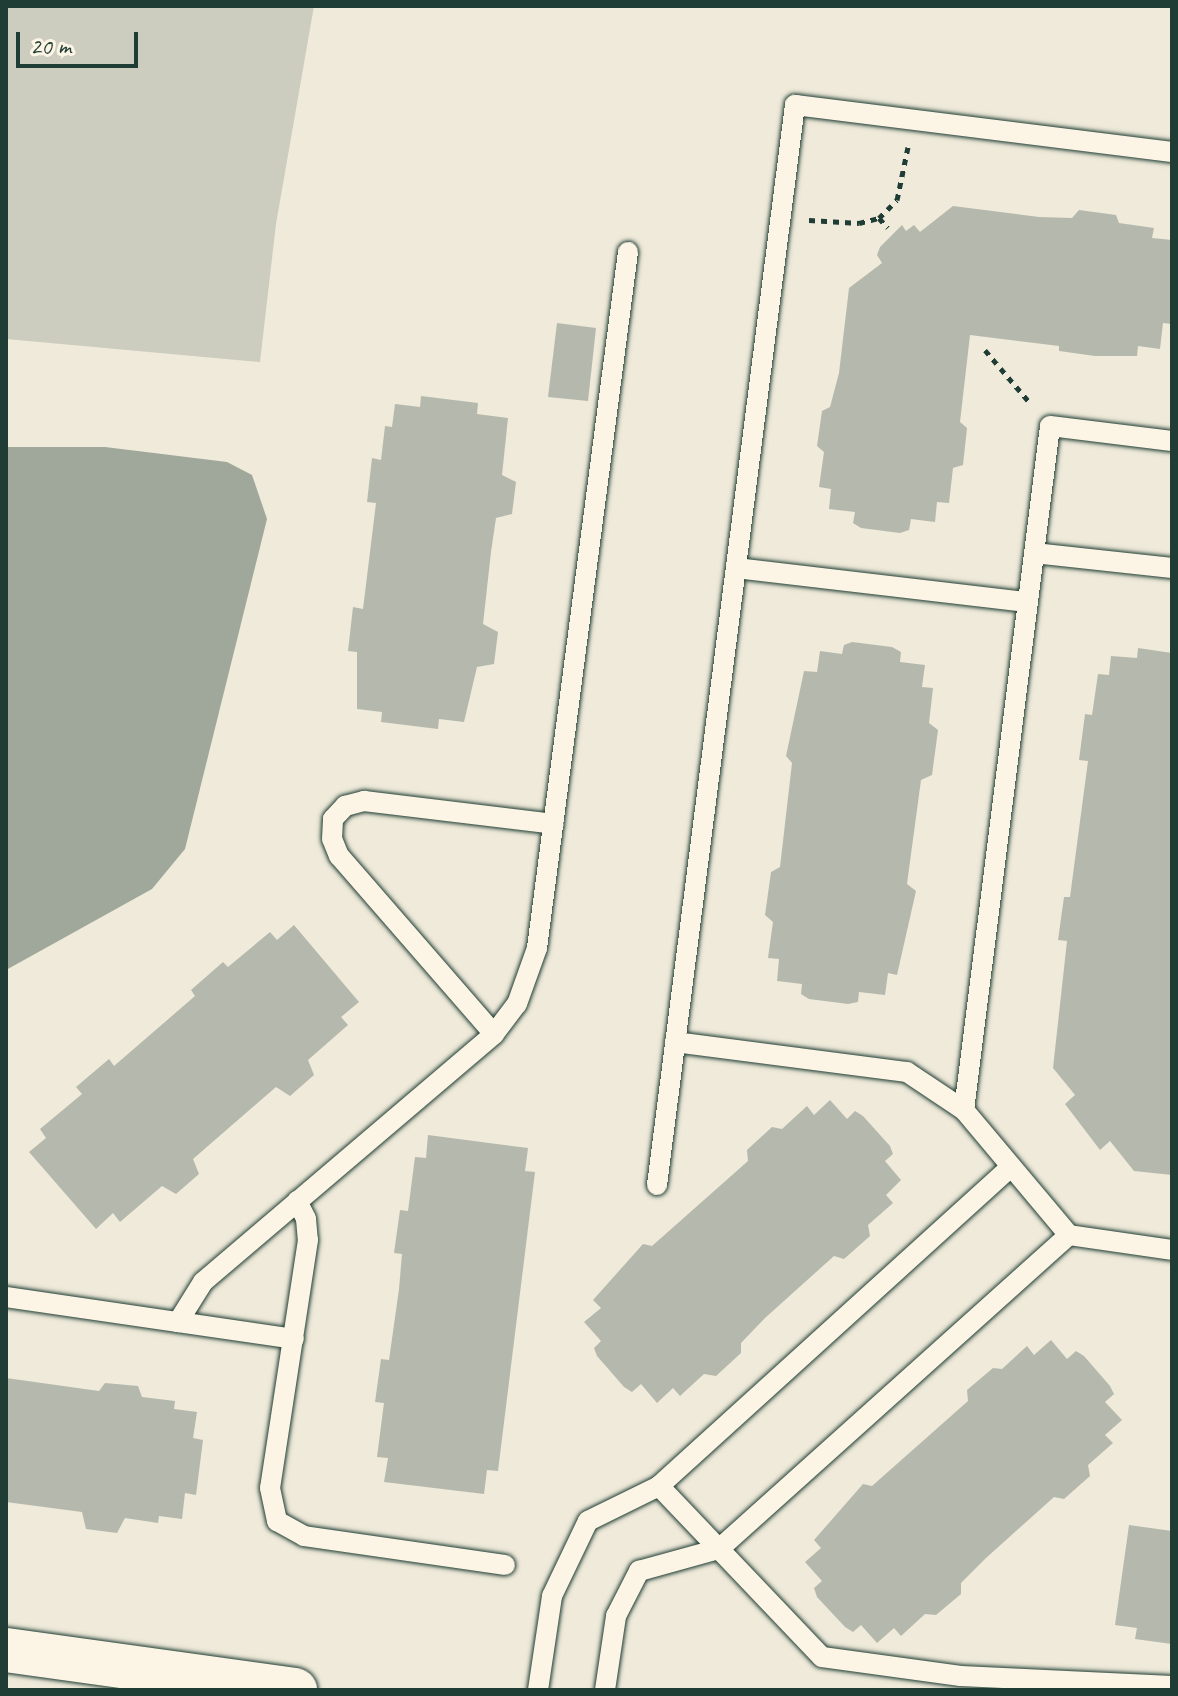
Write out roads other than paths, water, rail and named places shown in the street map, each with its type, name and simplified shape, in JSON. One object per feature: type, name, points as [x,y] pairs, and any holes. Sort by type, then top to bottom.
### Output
[{"type":"street","points":[[6,1650],[295,1690]]},
{"type":"lane","points":[[657,1185],[795,105],[1172,152]]},
{"type":"lane","points":[[178,1322],[203,1282],[494,1034],[517,1004],[532,969],[554,824],[628,252]]},
{"type":"lane","points":[[964,1110],[1050,426],[1172,441]]},
{"type":"lane","points":[[1034,553],[1172,568]]},
{"type":"lane","points":[[736,568],[1027,602]]},
{"type":"lane","points":[[494,1034],[339,856],[332,839],[333,819],[345,806],[364,801],[554,824]]},
{"type":"lane","points":[[675,1042],[907,1072],[964,1110],[1009,1169],[1069,1235],[1172,1250]]},
{"type":"lane","points":[[538,1690],[552,1596],[588,1521],[659,1486],[1009,1169]]},
{"type":"lane","points":[[297,1201],[306,1219],[308,1240],[270,1488],[277,1521],[304,1536],[505,1565]]},
{"type":"lane","points":[[605,1690],[616,1616],[639,1571],[719,1549],[1069,1235]]},
{"type":"lane","points":[[6,1297],[294,1339]]},
{"type":"lane","points":[[659,1486],[822,1657],[961,1676],[1172,1686]]}]
